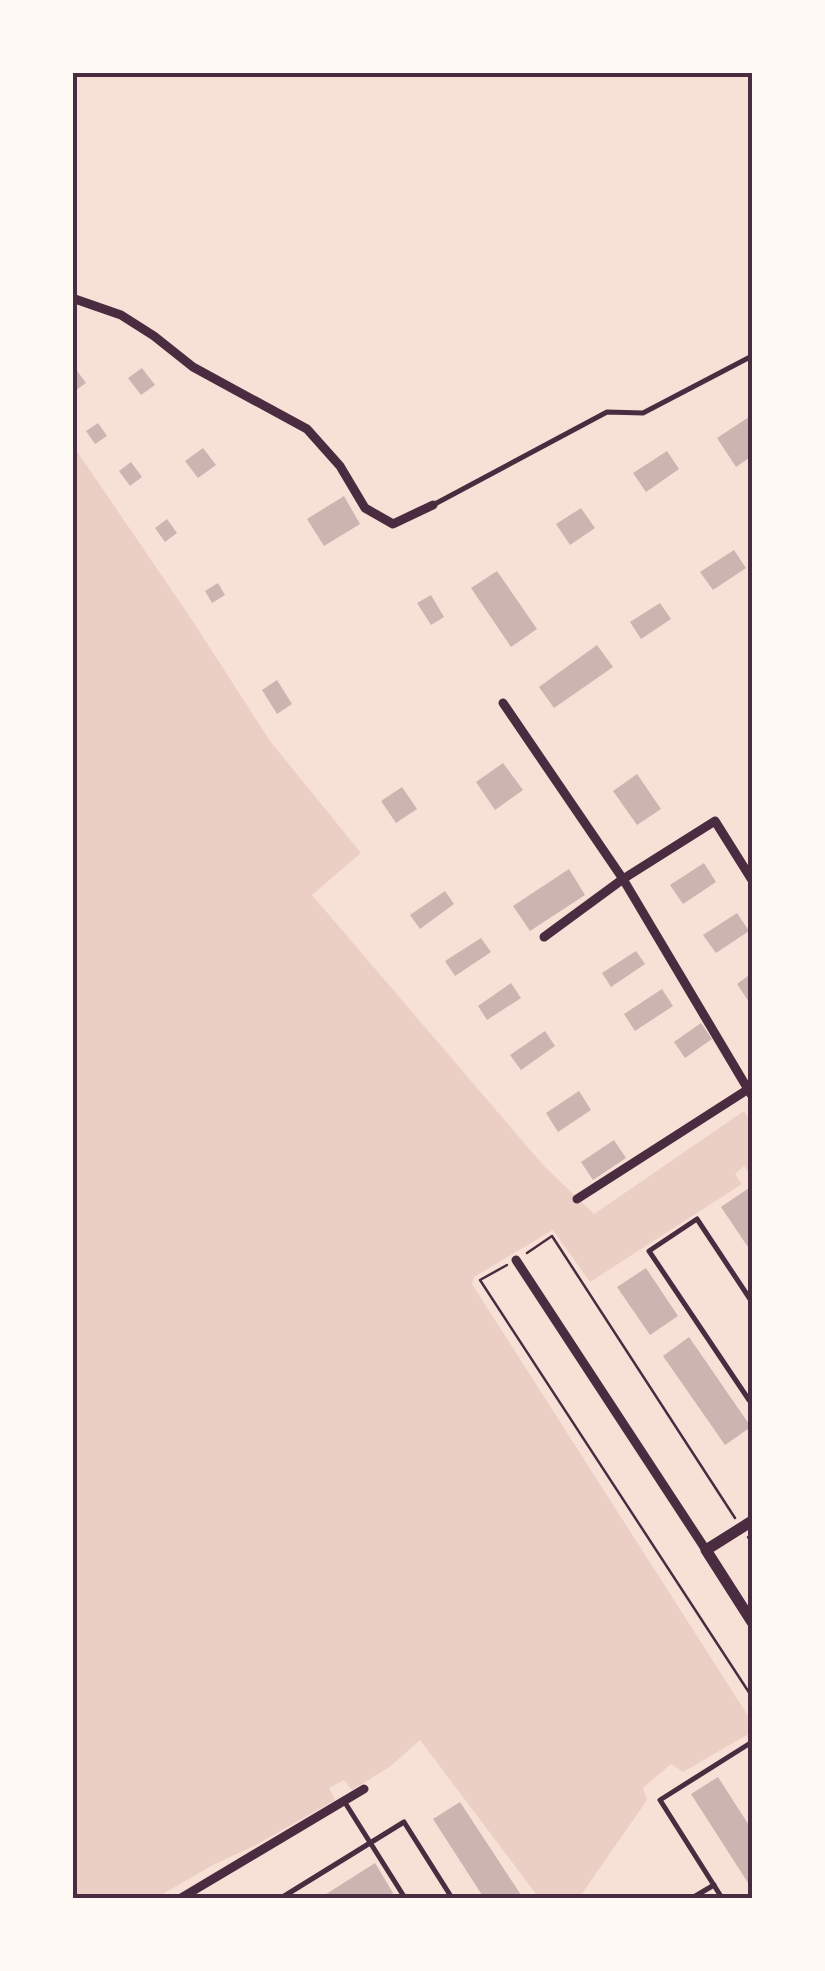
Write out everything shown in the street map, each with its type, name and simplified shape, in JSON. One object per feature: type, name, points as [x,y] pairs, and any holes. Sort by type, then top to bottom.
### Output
[{"type":"street","points":[[72,298],[120,314],[193,368],[307,429],[340,466],[365,508],[393,524],[433,504]]},
{"type":"street","points":[[502,703],[623,878],[751,1090],[577,1198]]},
{"type":"street","points":[[544,936],[623,878],[715,821],[752,880]]},
{"type":"street","points":[[516,1260],[752,1622]]},
{"type":"street","points":[[706,1550],[752,1521]]},
{"type":"street","points":[[183,1898],[364,1789]]},
{"type":"lane","points":[[433,504],[607,412],[644,412],[752,356]]},
{"type":"lane","points":[[752,1302],[698,1219],[650,1251],[748,1400],[752,1397]]},
{"type":"lane","points":[[722,1898],[660,1800],[752,1742]]},
{"type":"lane","points":[[344,1801],[405,1898]]},
{"type":"lane","points":[[282,1898],[404,1822],[452,1898]]},
{"type":"lane","points":[[692,1898],[714,1885]]},
{"type":"shaded area","points":[[72,444],[270,741],[361,853],[312,895],[543,1165],[594,1214],[744,1111],[752,1124],[752,1177],[744,1166],[735,1174],[742,1184],[590,1282],[553,1230],[474,1277],[472,1284],[752,1722],[752,1732],[683,1772],[671,1764],[643,1788],[647,1800],[579,1898],[559,1898],[556,1894],[539,1898],[420,1740],[391,1766],[352,1790],[344,1780],[329,1788],[335,1800],[156,1898],[73,1898]]},
{"type":"building","points":[[72,364],[86,383],[72,393]]},
{"type":"building","points":[[142,368],[155,385],[141,395],[128,378]]},
{"type":"building","points":[[752,415],[752,456],[736,467],[717,438]]},
{"type":"building","points":[[98,423],[107,436],[95,444],[86,431]]},
{"type":"building","points":[[203,448],[216,465],[198,478],[185,461]]},
{"type":"building","points":[[667,451],[679,469],[646,492],[633,473]]},
{"type":"building","points":[[131,462],[142,477],[130,486],[119,471]]},
{"type":"building","points":[[344,496],[360,524],[324,546],[307,519]]},
{"type":"building","points":[[581,508],[595,528],[570,545],[556,524]]},
{"type":"building","points":[[167,519],[177,533],[165,542],[155,528]]},
{"type":"building","points":[[734,550],[746,568],[713,590],[700,572]]},
{"type":"building","points":[[497,571],[537,629],[511,647],[471,588]]},
{"type":"building","points":[[218,583],[225,595],[212,603],[205,591]]},
{"type":"building","points":[[431,595],[444,617],[431,625],[417,603]]},
{"type":"building","points":[[660,603],[671,619],[641,639],[630,622]]},
{"type":"building","points":[[597,645],[613,667],[554,708],[539,687]]},
{"type":"building","points":[[277,680],[292,704],[277,714],[262,690]]},
{"type":"building","points":[[503,763],[523,790],[495,810],[476,782]]},
{"type":"building","points":[[637,774],[661,809],[637,825],[613,791]]},
{"type":"building","points":[[402,787],[417,809],[396,823],[381,801]]},
{"type":"building","points":[[704,863],[716,882],[683,904],[670,885]]},
{"type":"building","points":[[569,869],[585,895],[530,931],[513,906]]},
{"type":"building","points":[[445,891],[454,904],[420,929],[410,915]]},
{"type":"building","points":[[737,913],[749,931],[716,953],[703,935]]},
{"type":"building","points":[[481,938],[491,952],[455,976],[445,961]]},
{"type":"building","points":[[636,951],[645,964],[611,987],[602,973]]},
{"type":"building","points":[[752,973],[752,1000],[749,1002],[737,984]]},
{"type":"building","points":[[511,983],[521,998],[487,1020],[478,1006]]},
{"type":"building","points":[[662,989],[673,1006],[635,1031],[624,1014]]},
{"type":"building","points":[[701,1023],[712,1039],[685,1058],[674,1042]]},
{"type":"building","points":[[545,1031],[555,1046],[521,1070],[510,1055]]},
{"type":"building","points":[[579,1091],[591,1110],[558,1132],[546,1113]]},
{"type":"building","points":[[614,1140],[626,1158],[593,1180],[581,1162]]},
{"type":"building","points":[[749,1188],[752,1193],[752,1253],[721,1207]]},
{"type":"building","points":[[646,1268],[678,1316],[650,1335],[617,1287]]},
{"type":"building","points":[[689,1337],[751,1427],[725,1445],[663,1356]]},
{"type":"building","points":[[718,1777],[752,1830],[752,1889],[691,1794]]},
{"type":"building","points":[[460,1802],[523,1898],[484,1898],[433,1819]]},
{"type":"building","points":[[375,1863],[393,1893],[384,1898],[320,1898]]}]
